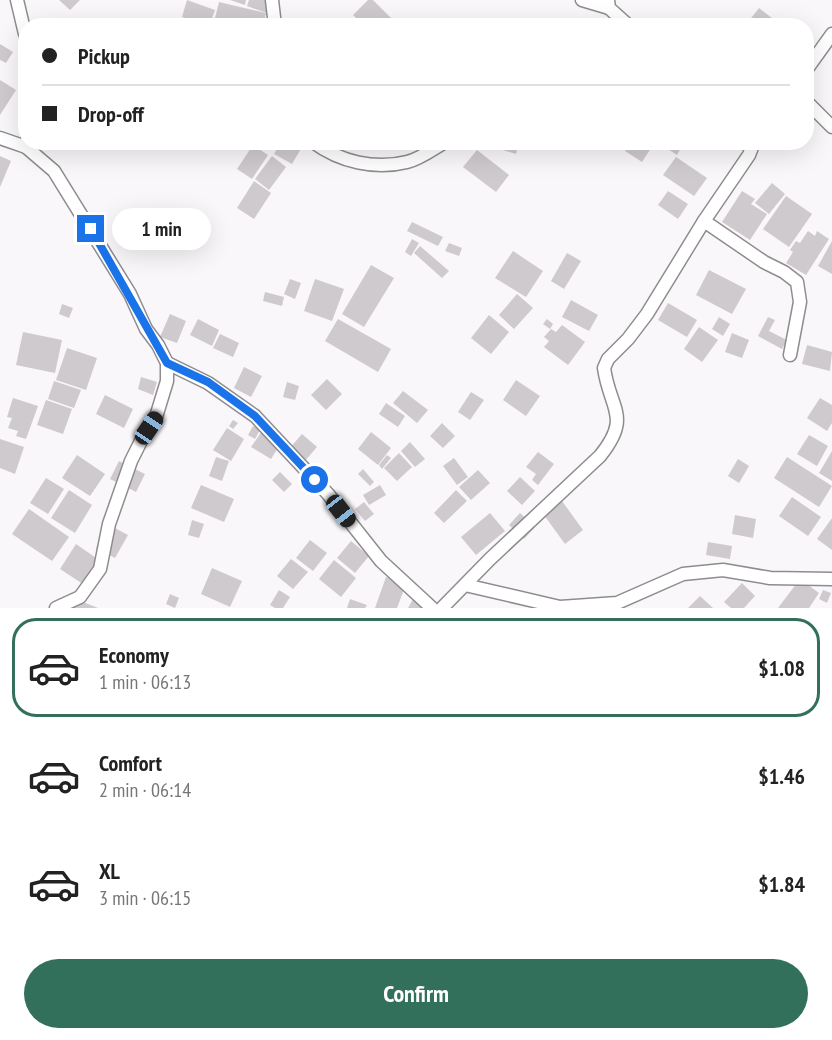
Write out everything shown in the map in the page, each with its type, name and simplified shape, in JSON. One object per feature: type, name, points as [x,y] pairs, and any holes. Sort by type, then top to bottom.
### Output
[{"type":"street","points":[[17,0],[21,18]]},
{"type":"street","points":[[272,0],[274,18]]},
{"type":"street","points":[[582,0],[609,4],[622,18]]},
{"type":"street","points":[[814,59],[832,34]]},
{"type":"street","points":[[814,109],[832,127]]},
{"type":"street","points":[[0,138],[18,142]]},
{"type":"street","points":[[35,150],[54,171],[129,294],[146,329],[158,345],[167,363],[167,381],[156,417],[131,461],[109,524],[100,569],[80,597],[56,608]]},
{"type":"street","points":[[327,150],[336,156],[377,166],[409,162],[431,150]]},
{"type":"street","points":[[442,608],[600,456],[612,440],[618,420],[604,368],[608,359],[628,339],[647,314],[751,150]]},
{"type":"street","points":[[704,221],[797,282],[800,302],[790,355]]},
{"type":"street","points":[[167,363],[208,382],[255,416],[328,494],[381,561],[432,608]]},
{"type":"street","points":[[465,585],[561,607],[616,603],[683,574],[723,570],[770,578],[832,579]]},
{"type":"building","points":[[59,0],[80,0],[70,10]]},
{"type":"building","points":[[187,0],[215,10],[212,18],[182,17]]},
{"type":"building","points":[[230,0],[246,0],[245,5]]},
{"type":"building","points":[[249,0],[272,0],[267,13],[247,6]]},
{"type":"building","points":[[368,0],[373,0],[391,18],[356,18],[353,15]]},
{"type":"building","points":[[219,2],[266,13],[265,18],[215,18]]},
{"type":"building","points":[[759,8],[772,18],[751,18]]},
{"type":"building","points":[[0,44],[13,52],[6,63],[0,60]]},
{"type":"building","points":[[0,80],[16,90],[0,115]]},
{"type":"building","points":[[250,150],[260,150],[268,155],[252,179],[237,169]]},
{"type":"building","points":[[276,150],[300,150],[292,164],[274,154]]},
{"type":"building","points":[[477,150],[509,175],[496,192],[463,167]]},
{"type":"building","points":[[503,150],[517,150],[516,154]]},
{"type":"building","points":[[626,150],[650,150],[642,162]]},
{"type":"building","points":[[669,150],[680,150],[677,155]]},
{"type":"building","points":[[0,156],[11,161],[0,187]]},
{"type":"building","points":[[272,156],[286,167],[269,190],[255,179]]},
{"type":"building","points":[[676,157],[707,178],[694,196],[663,175]]},
{"type":"building","points":[[254,181],[271,193],[254,219],[237,208]]},
{"type":"building","points":[[772,183],[785,194],[769,214],[755,203]]},
{"type":"building","points":[[668,191],[688,204],[678,219],[658,205]]},
{"type":"building","points":[[742,191],[755,199],[751,204],[767,214],[750,240],[722,222]]},
{"type":"building","points":[[786,196],[812,214],[789,247],[763,229]]},
{"type":"building","points":[[412,222],[443,237],[438,246],[407,231]]},
{"type":"building","points":[[808,231],[815,236],[817,231],[829,239],[806,275],[786,263],[793,252],[790,250],[796,241],[800,243]]},
{"type":"building","points":[[412,239],[419,243],[411,256],[405,252]]},
{"type":"building","points":[[832,241],[832,274],[818,266]]},
{"type":"building","points":[[449,243],[462,248],[459,256],[445,251]]},
{"type":"building","points":[[420,246],[449,271],[442,278],[414,253]]},
{"type":"building","points":[[513,251],[543,271],[526,297],[495,278]]},
{"type":"building","points":[[567,253],[581,261],[564,289],[551,281]]},
{"type":"building","points":[[371,265],[394,278],[364,327],[342,314]]},
{"type":"building","points":[[709,270],[746,289],[732,314],[696,295]]},
{"type":"building","points":[[290,279],[301,283],[295,299],[284,294]]},
{"type":"building","points":[[315,279],[344,289],[332,321],[304,311]]},
{"type":"building","points":[[265,292],[284,297],[282,306],[263,301]]},
{"type":"building","points":[[517,294],[533,308],[514,329],[499,315]]},
{"type":"building","points":[[571,300],[598,315],[589,331],[562,317]]},
{"type":"building","points":[[668,303],[697,320],[687,337],[658,320]]},
{"type":"building","points":[[62,304],[73,308],[69,318],[59,314]]},
{"type":"building","points":[[170,314],[186,321],[177,343],[160,337]]},
{"type":"building","points":[[489,315],[509,332],[491,354],[471,338]]},
{"type":"building","points":[[719,317],[730,324],[723,336],[712,329]]},
{"type":"building","points":[[768,317],[775,320],[769,331],[787,340],[782,349],[758,336]]},
{"type":"building","points":[[198,319],[219,330],[212,346],[190,335]]},
{"type":"building","points":[[338,319],[391,349],[378,372],[325,341]]},
{"type":"building","points":[[547,319],[553,324],[550,329],[543,324]]},
{"type":"building","points":[[562,325],[585,342],[568,365],[544,347],[549,341],[544,337],[551,329],[556,332]]},
{"type":"building","points":[[699,327],[718,340],[702,362],[684,349]]},
{"type":"building","points":[[23,332],[62,340],[55,373],[16,365]]},
{"type":"building","points":[[732,333],[749,340],[742,358],[725,352]]},
{"type":"building","points":[[220,334],[239,343],[233,357],[213,348]]},
{"type":"building","points":[[807,345],[832,352],[830,371],[802,364]]},
{"type":"building","points":[[67,348],[97,358],[86,390],[56,380]]},
{"type":"building","points":[[244,367],[262,376],[251,397],[234,388]]},
{"type":"building","points":[[141,377],[157,382],[153,395],[138,389]]},
{"type":"building","points":[[327,379],[342,394],[326,410],[311,395]]},
{"type":"building","points":[[516,380],[540,396],[526,416],[503,400]]},
{"type":"building","points":[[54,381],[81,390],[74,408],[48,399]]},
{"type":"building","points":[[287,382],[299,386],[295,400],[283,397]]},
{"type":"building","points":[[403,391],[428,410],[417,423],[393,403]]},
{"type":"building","points":[[471,392],[484,400],[470,420],[458,412]]},
{"type":"building","points":[[105,395],[133,409],[124,428],[96,414]]},
{"type":"building","points":[[13,398],[38,406],[26,439],[16,436],[18,431],[8,428],[12,418],[7,417]]},
{"type":"building","points":[[820,398],[832,405],[832,423],[827,431],[807,418]]},
{"type":"building","points":[[46,400],[72,409],[63,434],[37,425]]},
{"type":"building","points":[[386,403],[405,416],[398,427],[379,414]]},
{"type":"building","points":[[233,420],[238,423],[233,429],[229,426]]},
{"type":"building","points":[[442,423],[455,436],[443,448],[430,436]]},
{"type":"building","points":[[253,426],[260,430],[255,439],[248,435]]},
{"type":"building","points":[[227,428],[244,439],[231,461],[213,450]]},
{"type":"building","points":[[262,431],[281,443],[271,459],[251,447]]},
{"type":"building","points":[[371,432],[391,448],[378,465],[358,449]]},
{"type":"building","points":[[302,434],[317,447],[304,462],[289,449]]},
{"type":"building","points":[[809,435],[828,446],[817,466],[797,454]]},
{"type":"building","points":[[0,439],[24,447],[15,474],[0,468]]},
{"type":"building","points":[[410,442],[425,459],[415,467],[401,451]]},
{"type":"building","points":[[832,451],[832,481],[819,473]]},
{"type":"building","points":[[538,452],[554,464],[538,485],[532,480],[536,474],[526,467]]},
{"type":"building","points":[[399,453],[412,467],[397,481],[384,468]]},
{"type":"building","points":[[77,455],[105,474],[90,496],[62,478]]},
{"type":"building","points":[[387,455],[391,458],[382,469],[379,465]]},
{"type":"building","points":[[216,457],[229,461],[222,481],[209,476]]},
{"type":"building","points":[[787,457],[832,486],[819,507],[774,478]]},
{"type":"building","points":[[454,458],[468,477],[457,485],[443,466]]},
{"type":"building","points":[[738,459],[749,466],[739,483],[728,476]]},
{"type":"building","points":[[119,461],[145,474],[136,492],[110,479]]},
{"type":"building","points":[[363,469],[374,482],[370,486],[358,474]]},
{"type":"building","points":[[478,470],[490,483],[471,500],[459,487]]},
{"type":"building","points":[[280,472],[292,484],[284,492],[272,480]]},
{"type":"building","points":[[520,477],[535,491],[522,505],[507,491]]},
{"type":"building","points":[[46,478],[64,489],[48,514],[30,503]]},
{"type":"building","points":[[201,485],[234,499],[224,522],[191,508]]},
{"type":"building","points":[[380,485],[386,495],[369,505],[363,495]]},
{"type":"building","points":[[69,490],[92,505],[75,533],[51,518]]},
{"type":"building","points":[[456,490],[467,501],[444,523],[434,513]]},
{"type":"building","points":[[792,497],[821,517],[808,536],[779,516]]},
{"type":"building","points":[[562,501],[583,530],[565,544],[544,515]]},
{"type":"building","points":[[364,502],[374,514],[365,521],[355,509]]},
{"type":"building","points":[[29,509],[69,537],[52,561],[12,534]]},
{"type":"building","points":[[490,513],[505,531],[476,555],[461,537]]},
{"type":"building","points":[[520,513],[535,527],[524,539],[509,525]]},
{"type":"building","points":[[735,515],[756,519],[753,538],[732,534]]},
{"type":"building","points":[[832,518],[832,550],[817,539]]},
{"type":"building","points":[[192,520],[204,524],[199,538],[188,535]]},
{"type":"building","points":[[109,525],[128,535],[115,558],[96,548]]},
{"type":"building","points":[[310,540],[327,553],[313,571],[296,558]]},
{"type":"building","points":[[351,541],[369,556],[355,573],[337,558]]},
{"type":"building","points":[[708,542],[732,546],[730,559],[706,555]]},
{"type":"building","points":[[76,544],[102,562],[86,586],[60,569]]},
{"type":"building","points":[[291,559],[308,572],[293,589],[277,576]]},
{"type":"building","points":[[334,560],[356,578],[341,597],[319,579]]},
{"type":"building","points":[[212,568],[242,581],[230,607],[201,594]]},
{"type":"building","points":[[386,577],[406,584],[397,608],[375,608]]},
{"type":"building","points":[[800,579],[819,593],[809,608],[778,608]]},
{"type":"building","points":[[742,583],[755,596],[744,608],[731,608],[724,602]]},
{"type":"building","points":[[279,590],[290,597],[283,608],[275,608],[270,605]]},
{"type":"building","points":[[823,590],[831,593],[827,603],[819,599]]},
{"type":"building","points":[[170,594],[179,598],[175,608],[166,604]]},
{"type":"building","points":[[700,596],[713,608],[688,608]]},
{"type":"building","points":[[73,598],[98,608],[69,608]]},
{"type":"building","points":[[350,599],[367,605],[365,608],[347,608]]},
{"type":"building","points":[[413,599],[429,608],[408,608]]},
{"type":"route","points":[[91,229],[167,363],[208,382],[255,416],[315,480]]}]
